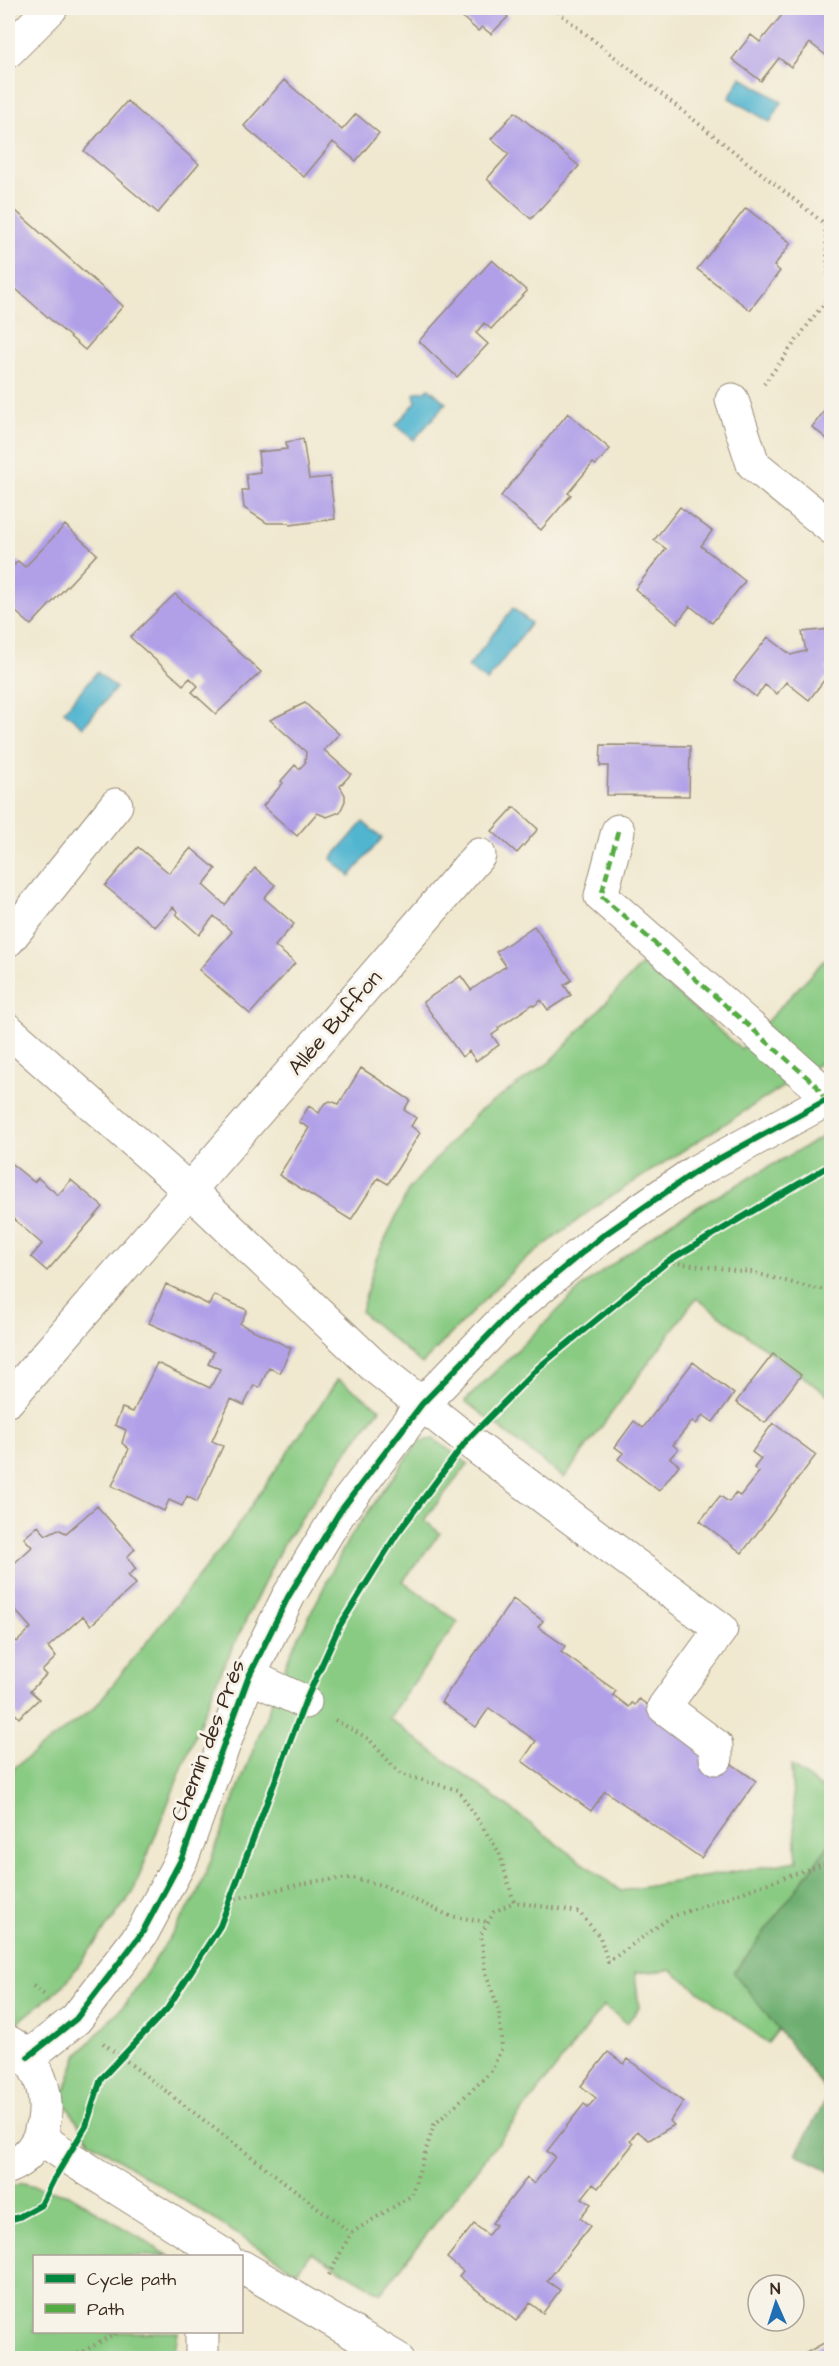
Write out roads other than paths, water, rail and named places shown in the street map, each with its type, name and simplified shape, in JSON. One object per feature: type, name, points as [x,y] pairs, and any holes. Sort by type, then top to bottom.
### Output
[{"type":"street","points":[[8,51],[51,8]]},
{"type":"street","points":[[732,400],[753,464],[831,528]]},
{"type":"street","points":[[8,940],[116,805]]},
{"type":"street","points":[[618,831],[601,896],[816,1085],[829,1099]]},
{"type":"street","name":"Allée Buffon","points":[[8,1400],[479,855]]},
{"type":"street","points":[[8,1030],[189,1190],[374,1366],[721,1629],[664,1707],[716,1746],[716,1758]]},
{"type":"street","name":"Chemin des Prés","points":[[18,2050],[76,2019],[142,1933],[182,1858],[249,1676],[288,1597],[339,1514],[422,1404],[514,1309],[601,1237],[695,1172],[829,1099]]},
{"type":"street","points":[[249,1676],[305,1702]]},
{"type":"street","points":[[8,2167],[30,2150],[42,2129],[46,2110],[45,2092],[39,2073],[18,2050]]},
{"type":"street","points":[[42,2129],[48,2143],[68,2157],[223,2255]]},
{"type":"street","points":[[243,2268],[396,2358]]},
{"type":"street","points":[[202,2333],[202,2358]]},
{"type":"water","points":[[741,77],[782,102],[770,122],[729,98]]},
{"type":"water","points":[[429,388],[446,403],[414,440],[396,425],[416,402],[414,394]]},
{"type":"water","points":[[513,608],[531,623],[487,681],[468,667]]},
{"type":"water","points":[[97,672],[116,688],[83,727],[64,711]]},
{"type":"water","points":[[363,822],[382,838],[350,876],[331,859]]}]
